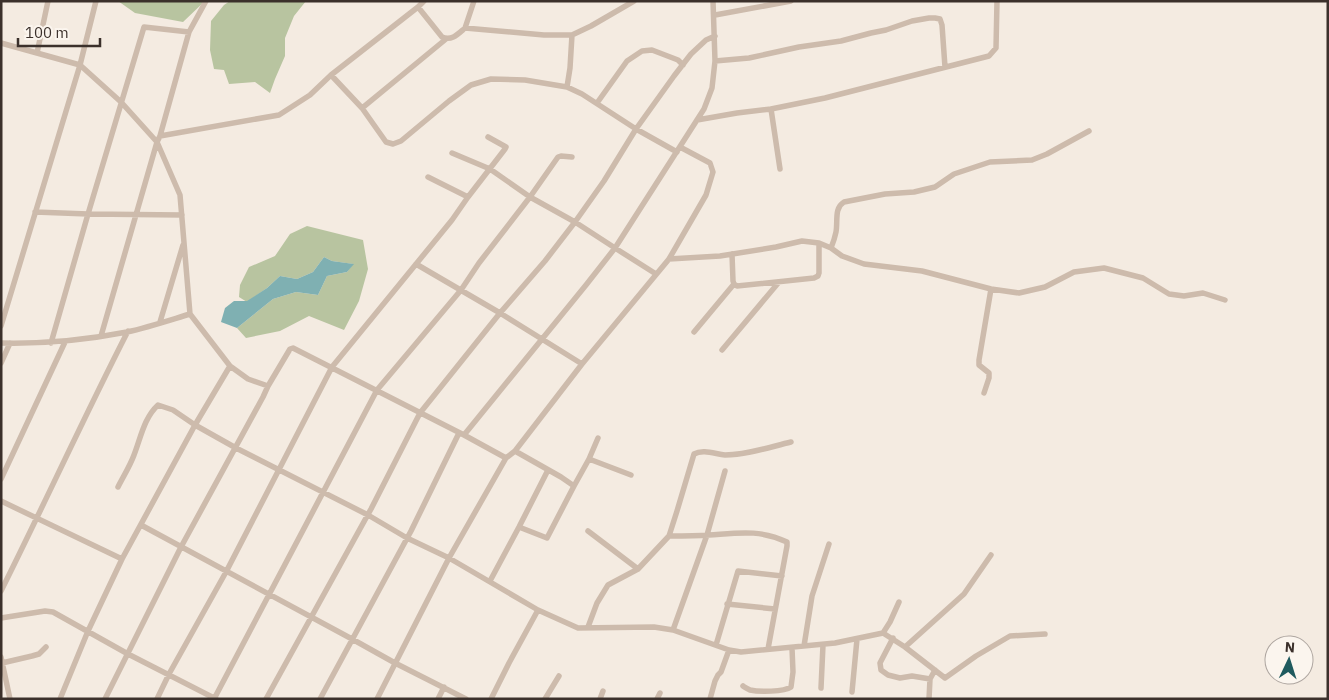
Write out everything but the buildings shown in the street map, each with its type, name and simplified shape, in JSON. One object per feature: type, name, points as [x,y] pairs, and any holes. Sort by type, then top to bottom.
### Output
[{"type":"street","points":[[37,53],[48,1]]},
{"type":"street","points":[[1,326],[80,65],[96,1]]},
{"type":"street","points":[[101,336],[189,32],[206,1]]},
{"type":"street","points":[[160,136],[279,115],[310,95],[331,74],[424,1]]},
{"type":"street","points":[[362,108],[446,39],[452,38],[466,28],[474,1]]},
{"type":"street","points":[[466,28],[544,36],[572,35],[634,1]]},
{"type":"street","points":[[320,699],[408,538],[462,434],[615,248],[704,109],[712,88],[715,61],[713,1]]},
{"type":"street","points":[[714,15],[791,1]]},
{"type":"street","points":[[697,120],[771,109],[825,98],[989,56],[996,48],[997,1]]},
{"type":"street","points":[[418,7],[442,37],[446,39]]},
{"type":"street","points":[[715,61],[749,58],[799,47],[841,41],[871,32],[886,30],[912,21],[935,18],[940,19],[942,25],[945,67]]},
{"type":"street","points":[[50,343],[144,27],[189,32]]},
{"type":"street","points":[[567,87],[572,35]]},
{"type":"street","points":[[266,699],[368,515],[420,413],[575,222],[604,181],[636,129],[682,65],[706,40],[715,36]]},
{"type":"street","points":[[1,43],[80,65],[121,102],[157,142],[180,195],[190,314],[230,366],[248,379],[268,386]]},
{"type":"street","points":[[597,103],[627,61],[642,51],[652,50],[678,60],[682,65]]},
{"type":"street","points":[[331,74],[362,108],[386,142],[393,144],[401,141],[471,85],[491,78],[524,80],[567,87],[582,94],[636,129],[678,150],[710,163],[713,172],[706,195],[669,259],[582,364],[515,451],[506,458],[449,558],[377,699]]},
{"type":"street","points":[[771,109],[780,169]]},
{"type":"street","points":[[831,248],[836,234],[838,210],[844,202],[885,194],[928,189],[935,187],[954,174],[990,162],[1032,160],[1047,154],[1089,130]]},
{"type":"street","points":[[157,699],[226,572],[332,367],[452,220],[505,149],[506,147],[488,137]]},
{"type":"street","points":[[452,153],[490,169],[530,197],[575,222],[656,274]]},
{"type":"street","points":[[1,618],[45,611],[53,612],[128,654],[215,699],[377,390],[461,290],[558,157],[572,157]]},
{"type":"street","points":[[428,177],[468,197]]},
{"type":"street","points":[[35,212],[182,215]]},
{"type":"street","points":[[160,322],[184,240]]},
{"type":"street","points":[[669,259],[720,256],[802,241],[818,242],[842,256],[864,264],[922,272],[1019,294],[1045,288],[1074,272],[1104,268],[1143,278],[1169,294],[1184,296],[1203,293],[1225,300]]},
{"type":"street","points":[[734,284],[737,286],[780,282],[818,276],[818,242]]},
{"type":"street","points":[[694,332],[734,284],[732,254]]},
{"type":"street","points":[[416,264],[582,364]]},
{"type":"street","points":[[722,350],[780,282]]},
{"type":"street","points":[[984,393],[989,373],[980,365],[979,360],[991,289]]},
{"type":"street","points":[[1,343],[65,342],[128,331],[190,314]]},
{"type":"street","points":[[1,592],[99,387],[128,331]]},
{"type":"street","points":[[1,479],[65,342]]},
{"type":"street","points":[[1,363],[10,343]]},
{"type":"street","points":[[105,699],[181,547],[290,349],[293,348],[332,367],[506,458]]},
{"type":"street","points":[[60,699],[88,631],[122,559],[195,425],[230,366]]},
{"type":"street","points":[[118,487],[134,457],[145,423],[158,405],[173,410],[236,448],[449,558],[538,610],[578,628],[654,627],[673,630],[729,650],[741,652],[823,645],[883,634],[893,638],[945,678],[976,656],[1010,636],[1045,634]]},
{"type":"street","points":[[520,527],[547,538],[598,438]]},
{"type":"street","points":[[588,627],[597,603],[608,585],[638,569],[669,536],[694,454],[701,452],[726,455],[751,452],[791,442]]},
{"type":"street","points":[[515,451],[574,486]]},
{"type":"street","points":[[589,458],[630,475]]},
{"type":"street","points":[[490,581],[520,527],[548,470]]},
{"type":"street","points":[[673,630],[707,536],[725,471]]},
{"type":"street","points":[[1,501],[122,559]]},
{"type":"street","points":[[141,525],[395,663],[466,699]]},
{"type":"street","points":[[588,531],[638,569]]},
{"type":"street","points":[[669,536],[707,536],[755,532],[787,542],[788,546],[768,649]]},
{"type":"street","points":[[804,646],[812,596],[830,544]]},
{"type":"street","points":[[905,647],[964,594],[991,555]]},
{"type":"street","points":[[716,645],[738,571],[782,576]]},
{"type":"street","points":[[883,634],[899,602]]},
{"type":"street","points":[[727,604],[776,609]]},
{"type":"street","points":[[491,699],[538,610]]},
{"type":"street","points":[[893,638],[880,663],[881,670],[888,675],[900,678],[912,676],[930,679]]},
{"type":"street","points":[[852,692],[857,639]]},
{"type":"street","points":[[820,688],[823,645]]},
{"type":"street","points":[[10,699],[2,660],[39,654],[46,647]]},
{"type":"street","points":[[743,686],[750,690],[761,691],[787,690],[791,687],[793,672],[792,648]]},
{"type":"street","points":[[710,699],[715,681],[721,672],[729,650]]},
{"type":"street","points":[[928,699],[930,679],[935,670]]},
{"type":"street","points":[[545,699],[559,676]]},
{"type":"street","points":[[438,699],[444,687]]},
{"type":"street","points":[[600,699],[603,692]]},
{"type":"green space","points":[[118,1],[205,1],[183,22],[135,13]]},
{"type":"green space","points":[[230,1],[306,1],[294,16],[285,38],[285,56],[270,93],[255,82],[229,84],[224,70],[214,69],[210,50],[211,21],[224,5]]},
{"type":"green space","points":[[307,226],[363,240],[368,269],[359,301],[344,330],[309,316],[280,331],[246,338],[237,328],[273,299],[296,292],[318,295],[327,276],[347,272],[353,264],[332,261],[324,257],[313,272],[297,279],[280,276],[247,302],[239,297],[240,285],[249,267],[275,256],[290,234]]},
{"type":"water","points":[[324,257],[332,261],[354,264],[347,272],[327,276],[318,295],[296,292],[273,299],[237,328],[221,322],[225,308],[234,301],[247,301],[267,288],[280,276],[297,279],[313,272]]}]
